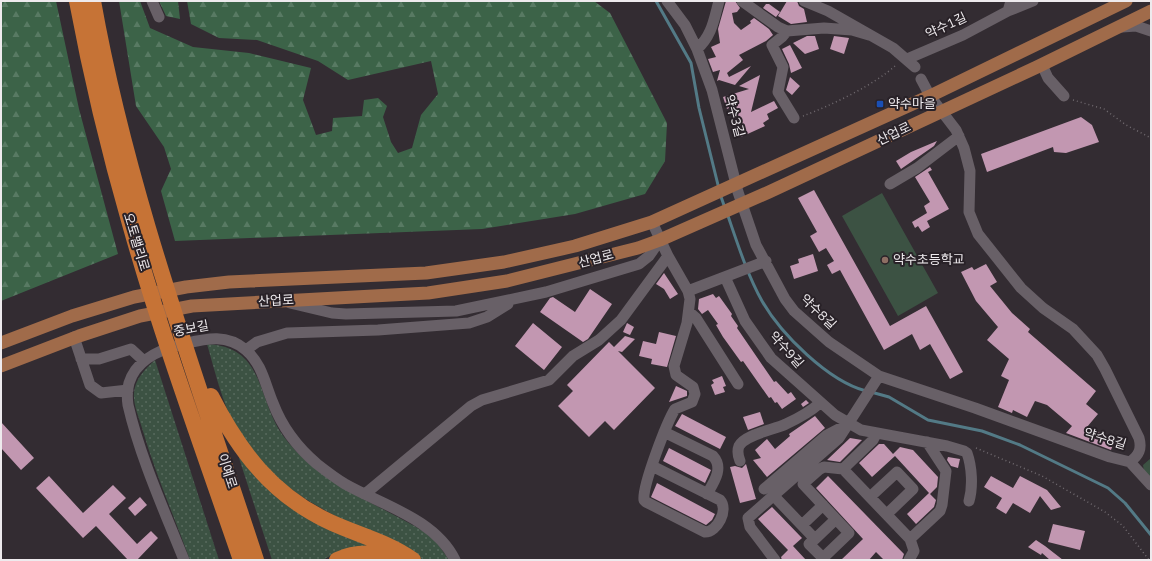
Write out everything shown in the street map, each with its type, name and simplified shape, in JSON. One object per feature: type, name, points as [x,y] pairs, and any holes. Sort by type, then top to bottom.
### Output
[{"type":"highway","name":"오토밸리로","points":[[77,1],[105,131],[130,225],[182,387],[213,477]]},
{"type":"highway","name":"오토밸리로","points":[[94,1],[121,129],[147,223],[176,317],[201,382]]},
{"type":"highway","name":"이예로","points":[[201,382],[256,560]]},
{"type":"highway","points":[[201,382],[236,441],[250,460],[279,489],[294,501],[312,512],[331,522],[381,542],[413,560]]},
{"type":"highway","name":"이예로","points":[[213,477],[241,560]]},
{"type":"highway","points":[[213,477],[233,560]]},
{"type":"highway","points":[[337,560],[356,554],[368,553],[383,555],[397,560]]},
{"type":"main road","name":"산업로","points":[[1,343],[72,316],[127,299],[186,287],[228,282],[426,273],[504,262],[575,246],[652,222],[930,96],[1126,1]]},
{"type":"main road","name":"산업로","points":[[1,366],[74,337],[140,316],[192,306],[428,293],[508,281],[580,264],[660,240],[769,192],[942,112],[1151,12]]},
{"type":"street","points":[[152,1],[159,17]]},
{"type":"street","name":"약수3길","points":[[667,1],[685,25],[697,49],[722,124],[738,192]]},
{"type":"street","points":[[697,49],[705,42],[713,26],[719,1]]},
{"type":"street","points":[[742,1],[778,27],[786,31],[824,28],[852,30],[869,34]]},
{"type":"street","points":[[804,1],[828,11],[869,34],[893,48],[909,61]]},
{"type":"street","name":"약수1길","points":[[909,61],[963,35],[1010,6],[1033,1]]},
{"type":"street","points":[[1117,28],[1136,26],[1151,31]]},
{"type":"street","points":[[786,31],[782,37],[772,45],[783,67],[778,92],[794,118]]},
{"type":"street","points":[[1042,65],[1052,83],[1064,96]]},
{"type":"street","name":"약수8길","points":[[738,192],[762,262],[785,299],[803,320],[853,360],[879,376],[975,408],[1110,457],[1130,462],[1136,457],[1140,450],[1139,438],[1097,355],[1073,329],[1043,308],[1021,288],[978,234],[969,212],[970,171],[959,136],[930,96],[921,79]]},
{"type":"street","points":[[890,184],[917,168],[959,136]]},
{"type":"street","points":[[652,222],[668,256],[688,291],[690,312],[674,366],[679,378],[693,388],[695,398],[692,402],[675,409],[664,432],[652,466],[644,496],[646,502],[705,532],[713,529],[725,508],[720,500],[652,466]]},
{"type":"street","points":[[280,301],[332,313],[346,314],[456,311],[514,300],[640,264],[649,256],[660,240]]},
{"type":"street","points":[[365,494],[471,406],[482,400],[549,380],[573,356],[606,334],[629,311],[668,256]]},
{"type":"street","points":[[688,291],[730,276],[762,262]]},
{"type":"street","name":"약수9길","points":[[730,276],[745,321],[763,348],[784,371],[820,403],[848,424],[876,434],[968,449]]},
{"type":"street","points":[[246,350],[257,342],[287,333],[378,330],[469,323],[487,317],[514,300]]},
{"type":"street","points":[[690,312],[696,318],[738,384]]},
{"type":"street","points":[[74,337],[90,386],[96,390],[108,393],[128,390]]},
{"type":"street","name":"중보길","points":[[184,560],[143,452],[128,404],[128,390],[133,373],[144,361],[159,352],[177,345],[213,338],[230,340],[246,350],[260,369],[280,418],[300,447],[330,475],[420,523],[432,531],[455,560]]},
{"type":"street","points":[[81,360],[95,360],[131,348],[144,361]]},
{"type":"street","points":[[836,519],[810,544],[823,558],[849,533],[836,519],[823,505],[803,484],[840,438],[879,376]]},
{"type":"street","points":[[740,461],[738,452],[739,445],[745,440],[785,425],[812,410],[820,403]]},
{"type":"street","points":[[775,560],[748,523],[750,514],[769,492],[827,435],[848,424]]},
{"type":"street","points":[[664,432],[713,456],[716,459],[718,473],[708,494]]},
{"type":"street","points":[[843,469],[873,440],[876,434]]},
{"type":"street","points":[[910,539],[940,511],[942,505],[946,471],[927,442]]},
{"type":"street","points":[[968,449],[967,453],[970,465],[971,493],[969,501]]},
{"type":"street","points":[[1130,462],[1151,485]]},
{"type":"street","points":[[769,492],[817,466],[843,469],[910,539],[914,551],[909,560]]},
{"type":"street","points":[[870,497],[897,472],[913,489],[887,514]]},
{"type":"street","points":[[769,492],[815,539]]},
{"type":"street","points":[[802,525],[823,505]]},
{"type":"path","points":[[794,118],[821,109],[909,61]]},
{"type":"path","points":[[1064,96],[1074,101],[1104,109],[1126,125],[1151,138]]},
{"type":"path","points":[[968,449],[1042,476],[1105,512],[1123,526],[1149,560]]},
{"type":"green space","points":[[1,1],[56,1],[79,109],[118,254],[1,301]]},
{"type":"green space","points":[[119,1],[140,1],[150,28],[193,47],[249,53],[311,68],[303,100],[316,135],[332,131],[333,118],[362,116],[364,100],[378,98],[387,106],[383,117],[391,142],[398,153],[412,148],[421,115],[438,94],[431,61],[348,80],[318,61],[257,40],[219,38],[191,24],[187,1],[594,1],[610,13],[667,123],[665,161],[645,194],[575,214],[482,229],[175,241],[161,191],[171,169],[164,147],[136,106]]},
{"type":"green space","points":[[159,1],[178,1],[180,19],[166,16]]},
{"type":"green space","points":[[882,193],[938,293],[898,316],[842,216]]},
{"type":"green space","points":[[207,344],[226,347],[240,354],[250,365],[257,377],[275,422],[284,437],[299,454],[332,481],[426,533],[437,543],[449,560],[423,560],[415,553],[361,528],[309,501],[285,484],[263,465],[245,443],[230,416],[220,389]]},
{"type":"green space","points":[[155,360],[219,560],[190,560],[147,445],[135,406],[134,393],[138,379]]},
{"type":"green space","points":[[241,457],[367,544],[366,547],[335,553],[323,560],[272,560],[239,458]]},
{"type":"green space","points":[[1151,458],[1151,482],[1144,472],[1143,465]]},
{"type":"building","points":[[726,1],[735,1],[740,8],[737,12],[732,13],[734,23],[741,30],[751,23],[750,21],[754,18],[769,29],[773,35],[766,41],[739,55],[743,60],[727,73],[729,77],[751,66],[735,85],[719,80],[717,81],[720,70],[713,72],[708,59],[716,57],[711,47],[720,43],[718,29]]},
{"type":"building","points":[[787,1],[797,1],[799,6],[804,9],[807,22],[791,24],[778,16]]},
{"type":"building","points":[[766,4],[769,4],[780,12],[776,17],[763,8]]},
{"type":"building","points":[[807,36],[815,36],[819,49],[805,54],[793,43]]},
{"type":"building","points":[[834,36],[849,38],[844,54],[830,49]]},
{"type":"building","points":[[790,45],[802,68],[791,73],[789,64],[782,49]]},
{"type":"building","points":[[760,75],[751,112],[774,101],[778,108],[767,114],[769,119],[763,123],[765,126],[741,137],[736,125],[737,124],[729,108],[727,109],[723,97],[749,89],[739,86]]},
{"type":"building","points":[[790,77],[800,86],[792,95],[786,90]]},
{"type":"building","points":[[1081,117],[1092,125],[1099,142],[1066,153],[1054,152],[1053,147],[987,172],[981,154]]},
{"type":"building","points":[[937,141],[934,146],[901,169],[896,161],[911,152]]},
{"type":"building","points":[[930,167],[932,170],[928,172],[949,209],[927,221],[930,227],[922,232],[918,226],[915,228],[912,222],[927,213],[924,206],[930,202],[915,177]]},
{"type":"building","points":[[814,190],[890,326],[926,306],[963,372],[950,379],[930,344],[920,350],[912,334],[884,350],[840,270],[832,274],[827,265],[834,261],[826,248],[819,252],[810,236],[817,232],[798,198]]},
{"type":"building","points":[[813,254],[818,271],[794,279],[790,266],[799,263],[798,259]]},
{"type":"building","points":[[986,264],[997,282],[990,286],[1012,313],[1030,329],[1028,332],[1096,391],[1086,404],[1098,414],[1087,427],[1115,439],[1111,450],[1066,433],[1072,426],[1047,405],[1035,401],[1027,417],[1013,410],[1012,413],[998,407],[1009,380],[1001,376],[1009,359],[987,340],[998,327],[976,301],[961,272],[972,267],[974,270]]},
{"type":"building","points":[[664,273],[678,294],[670,299],[664,289],[656,284]]},
{"type":"building","points":[[590,289],[612,304],[588,339],[583,342],[540,312],[550,298],[553,297],[575,312]]},
{"type":"building","points":[[713,294],[716,298],[719,296],[732,314],[731,316],[738,326],[737,328],[774,382],[776,381],[788,394],[791,392],[796,399],[782,409],[777,402],[775,403],[771,397],[769,398],[743,361],[741,362],[723,337],[716,325],[718,324],[708,310],[702,314],[698,309],[699,299]]},
{"type":"building","points":[[533,323],[562,347],[544,370],[515,346]]},
{"type":"building","points":[[627,323],[634,327],[630,335],[623,332]]},
{"type":"building","points":[[659,332],[676,336],[667,367],[651,364],[652,359],[639,356],[643,341],[656,344]]},
{"type":"building","points":[[625,336],[635,339],[622,352],[618,351],[655,388],[614,430],[605,421],[589,437],[558,406],[573,391],[567,385],[609,342],[614,347]]},
{"type":"building","points":[[722,376],[726,386],[723,387],[725,392],[715,395],[711,385],[714,383],[712,380]]},
{"type":"building","points":[[676,386],[687,391],[687,396],[669,402]]},
{"type":"building","points":[[806,400],[809,403],[803,407],[801,404]]},
{"type":"building","points":[[760,412],[764,424],[748,430],[743,417]]},
{"type":"building","points":[[682,414],[726,437],[720,449],[675,426]]},
{"type":"building","points":[[815,416],[825,428],[767,477],[753,460],[761,458],[755,450],[767,439],[775,449],[790,436],[789,434]]},
{"type":"building","points":[[1,422],[34,458],[21,470],[1,448]]},
{"type":"building","points":[[850,438],[862,440],[840,462],[827,460]]},
{"type":"building","points":[[879,444],[884,444],[893,454],[900,447],[913,450],[938,477],[937,487],[930,494],[936,500],[934,507],[916,524],[907,514],[929,493],[895,456],[872,477],[859,463]]},
{"type":"building","points":[[669,448],[711,470],[705,483],[663,461]]},
{"type":"building","points":[[948,457],[960,459],[958,468],[951,466],[947,460]]},
{"type":"building","points":[[746,464],[756,499],[740,503],[730,467],[735,466],[742,468]]},
{"type":"building","points":[[49,476],[83,513],[113,485],[126,498],[109,514],[137,544],[151,531],[158,538],[137,560],[128,560],[96,526],[83,538],[36,488]]},
{"type":"building","points":[[828,476],[904,554],[902,560],[884,560],[876,552],[869,560],[841,560],[863,539],[816,488]]},
{"type":"building","points":[[991,476],[1013,488],[1020,476],[1047,490],[1061,507],[1051,510],[1040,496],[1030,513],[1013,503],[1006,514],[996,508],[1002,498],[984,487]]},
{"type":"building","points":[[657,483],[715,514],[712,520],[706,525],[651,497]]},
{"type":"building","points":[[140,497],[147,505],[135,516],[128,508]]},
{"type":"building","points":[[772,507],[802,538],[793,546],[806,560],[782,560],[781,557],[788,550],[758,519]]},
{"type":"building","points":[[1053,524],[1085,531],[1080,550],[1048,542]]},
{"type":"building","points":[[1036,540],[1063,560],[1050,560],[1042,553],[1041,555],[1028,547]]},
{"type":"waterway","points":[[656,1],[691,63],[699,108],[719,189]]},
{"type":"waterway","points":[[720,194],[725,208]]},
{"type":"waterway","points":[[727,213],[752,280],[770,314],[793,341],[821,367],[851,386],[866,391]]},
{"type":"waterway","points":[[871,392],[889,397],[928,420],[982,431],[1020,445],[1108,488],[1125,503],[1151,535]]},
{"type":"place","name":"약수마을","points":[[880,104]]},
{"type":"place","name":"약수초등학교","points":[[885,260]]}]
